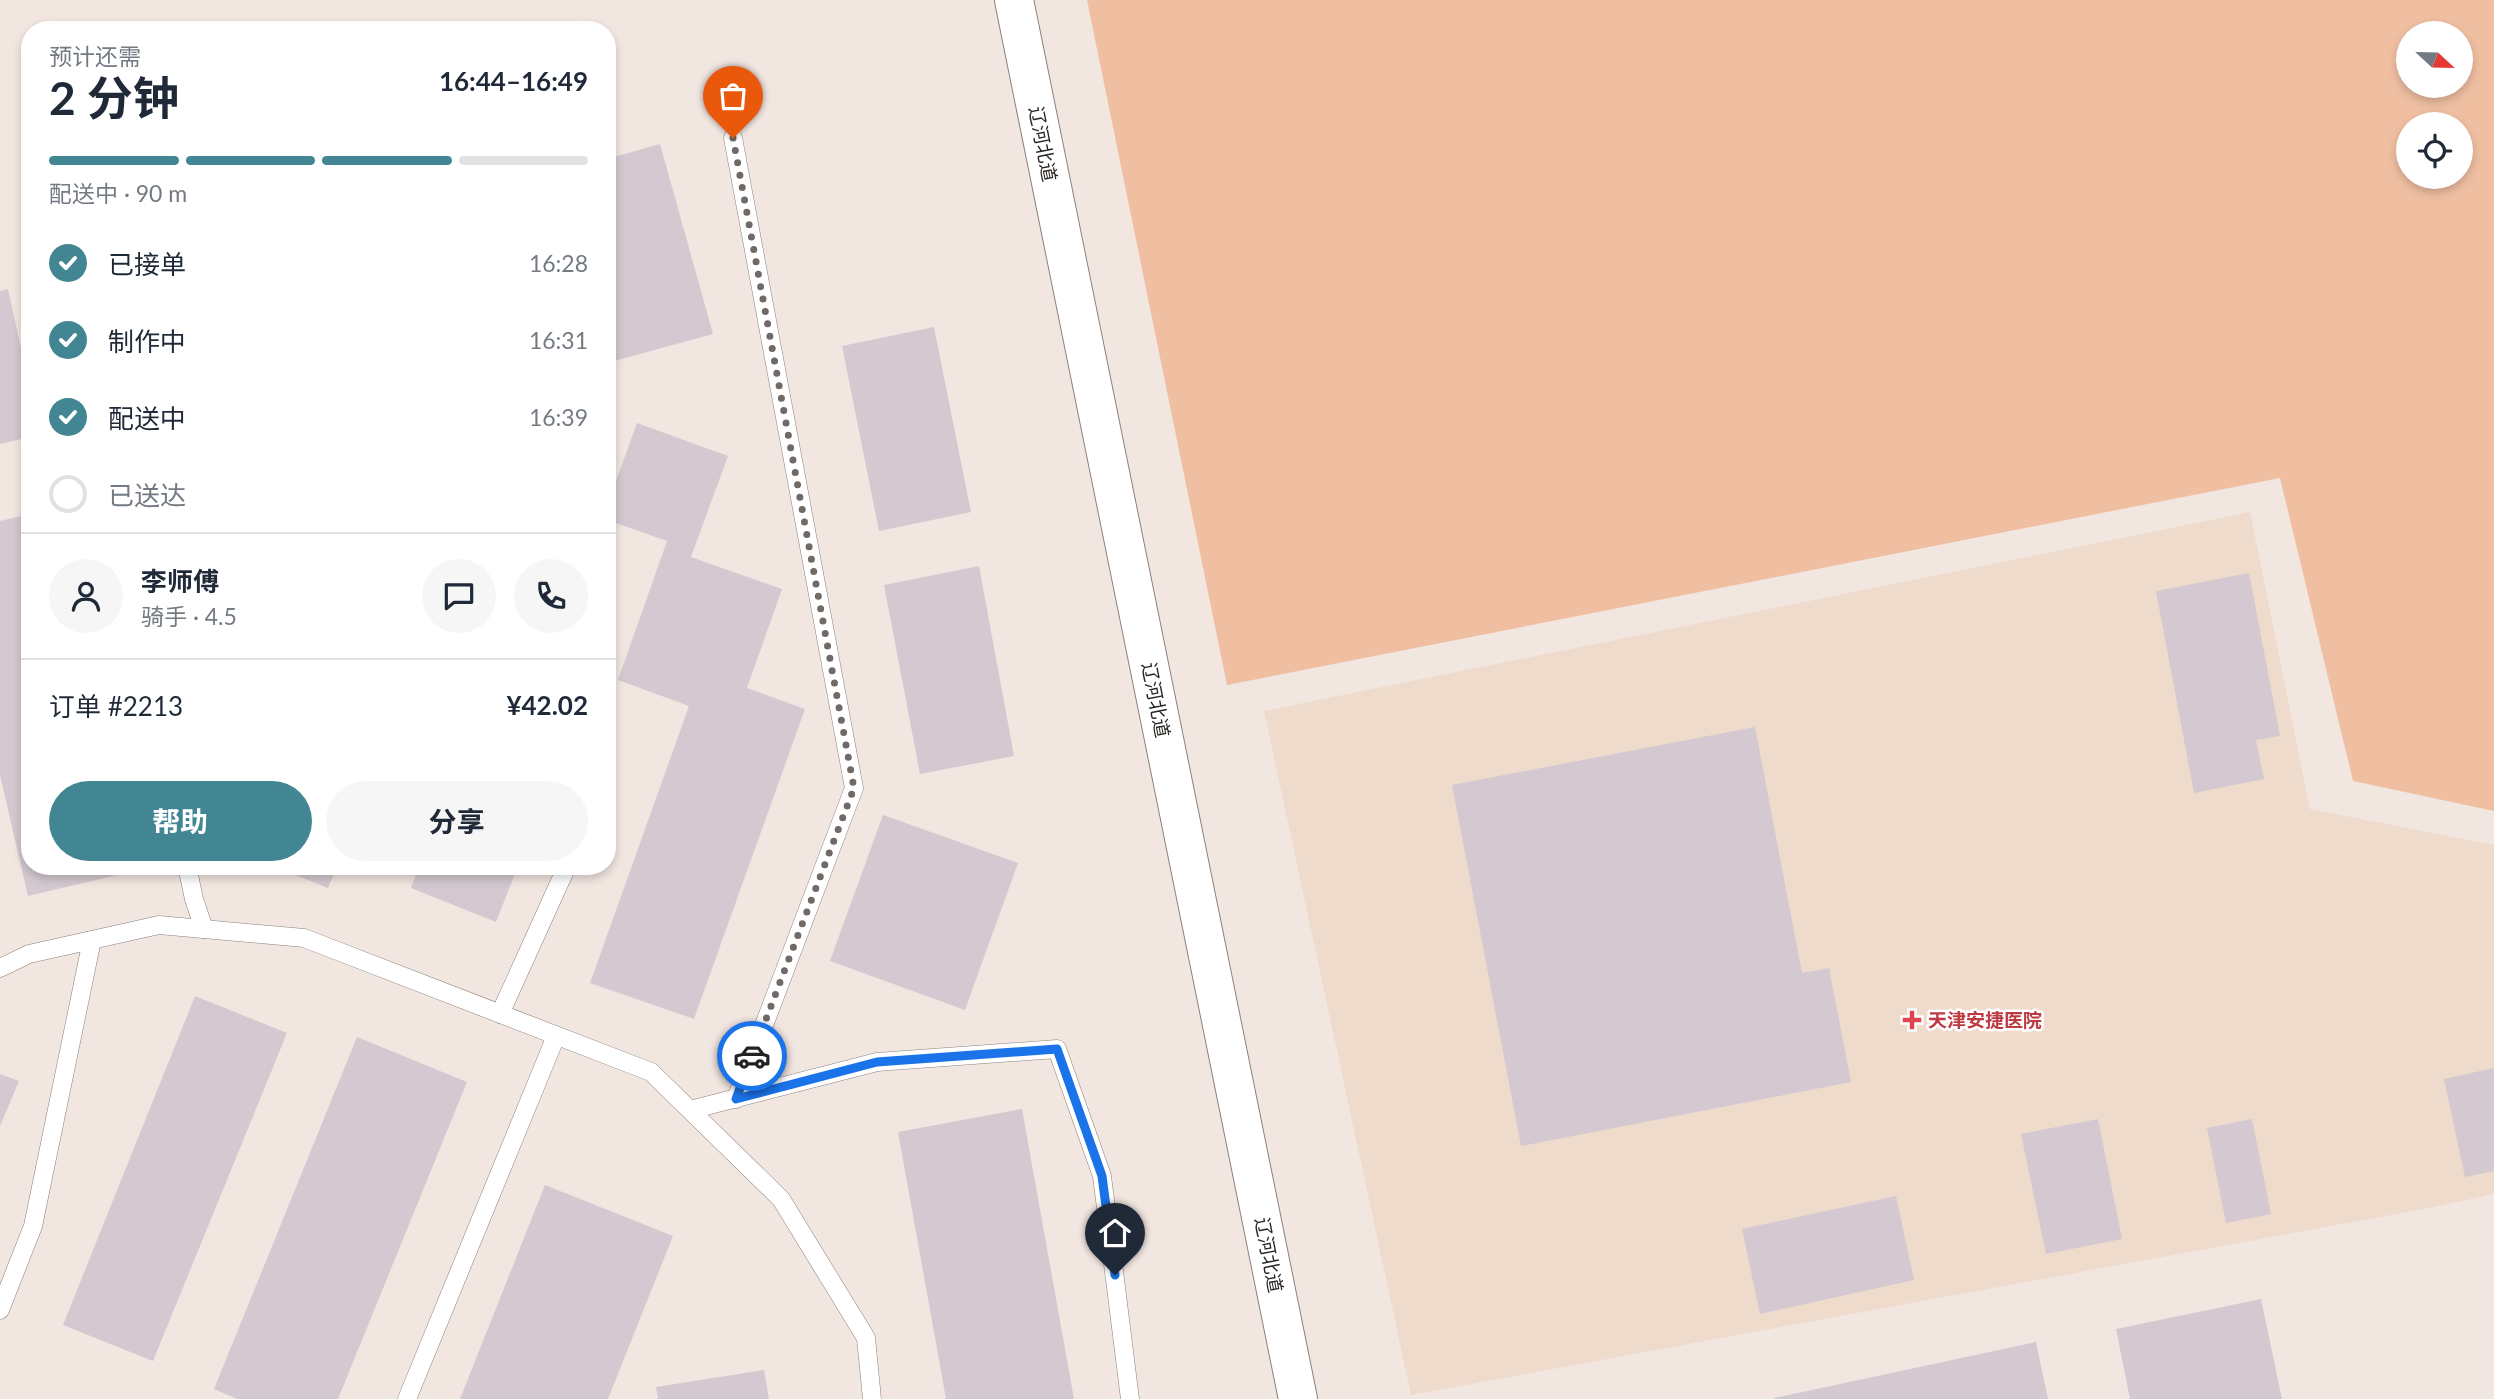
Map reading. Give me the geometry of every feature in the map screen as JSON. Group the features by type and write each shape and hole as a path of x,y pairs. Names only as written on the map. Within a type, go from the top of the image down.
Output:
{"street":[{"name":"辽河北道","path":"1014,0 1298,1399"}],"lane":[{"path":"733,138 854,788 736,1099"},
{"path":"189,875 204,929"},
{"path":"500,1014 563,875"},
{"path":"0,968 29,954 159,925 304,938 651,1072 781,1199 866,1338 872,1399"},
{"path":"0,1310 33,1226 92,940"},
{"path":"407,1399 556,1036"},
{"path":"690,1111 877,1062 1057,1049 1102,1176 1130,1399"}],"shaded area":[{"path":"1087,0 2494,0 2494,811 2353,781 2280,478 1227,685"},
{"name":"天津安捷医院","path":"2250,512 2310,809 2494,845 2494,1194 1411,1395 1264,711"}],"building":[{"path":"660,144 713,334 616,361 616,156"},
{"path":"8,289 21,348 21,439 0,444 0,291"},
{"path":"934,327 971,512 879,531 842,346"},
{"path":"637,423 728,456 691,557 782,589 747,688 805,709 694,1019 590,983 689,706 618,680 667,541 616,523 616,481"},
{"path":"21,516 21,866 0,775 0,521"},
{"path":"979,566 1014,756 920,774 884,585"},
{"path":"2249,573 2280,736 2256,740 2264,779 2194,793 2156,591"},
{"path":"1755,727 1802,973 1829,968 1851,1082 1521,1146 1452,785"},
{"path":"883,815 1018,863 965,1010 830,961"},
{"path":"23,875 117,875 28,896"},
{"path":"296,875 333,875 328,888"},
{"path":"416,875 514,875 496,922 411,888"},
{"path":"195,996 287,1033 153,1361 63,1325"},
{"path":"357,1037 467,1082 338,1399 237,1399 214,1389"},
{"path":"2494,1068 2494,1171 2465,1177 2444,1079"},
{"path":"0,1074 19,1081 0,1126"},
{"path":"1022,1109 1074,1399 946,1399 898,1132"},
{"path":"2098,1119 2122,1239 2046,1254 2021,1134"},
{"path":"2252,1119 2271,1214 2226,1223 2207,1128"},
{"path":"545,1185 673,1236 608,1399 460,1399"},
{"path":"1896,1196 1914,1280 1760,1314 1742,1229"},
{"path":"2261,1299 2282,1399 2130,1399 2116,1329"},
{"path":"2036,1342 2048,1399 1774,1399 1774,1398"},
{"path":"764,1370 769,1399 658,1399 656,1387"}],"way so far":[{"path":"733,138 854,788 752,1056"}],"place":[{"name":"天津安捷医院","path":"1912,1020"}],"route":[{"path":"752,1056 736,1099 877,1062 1057,1049 1102,1176 1115,1275"}]}
